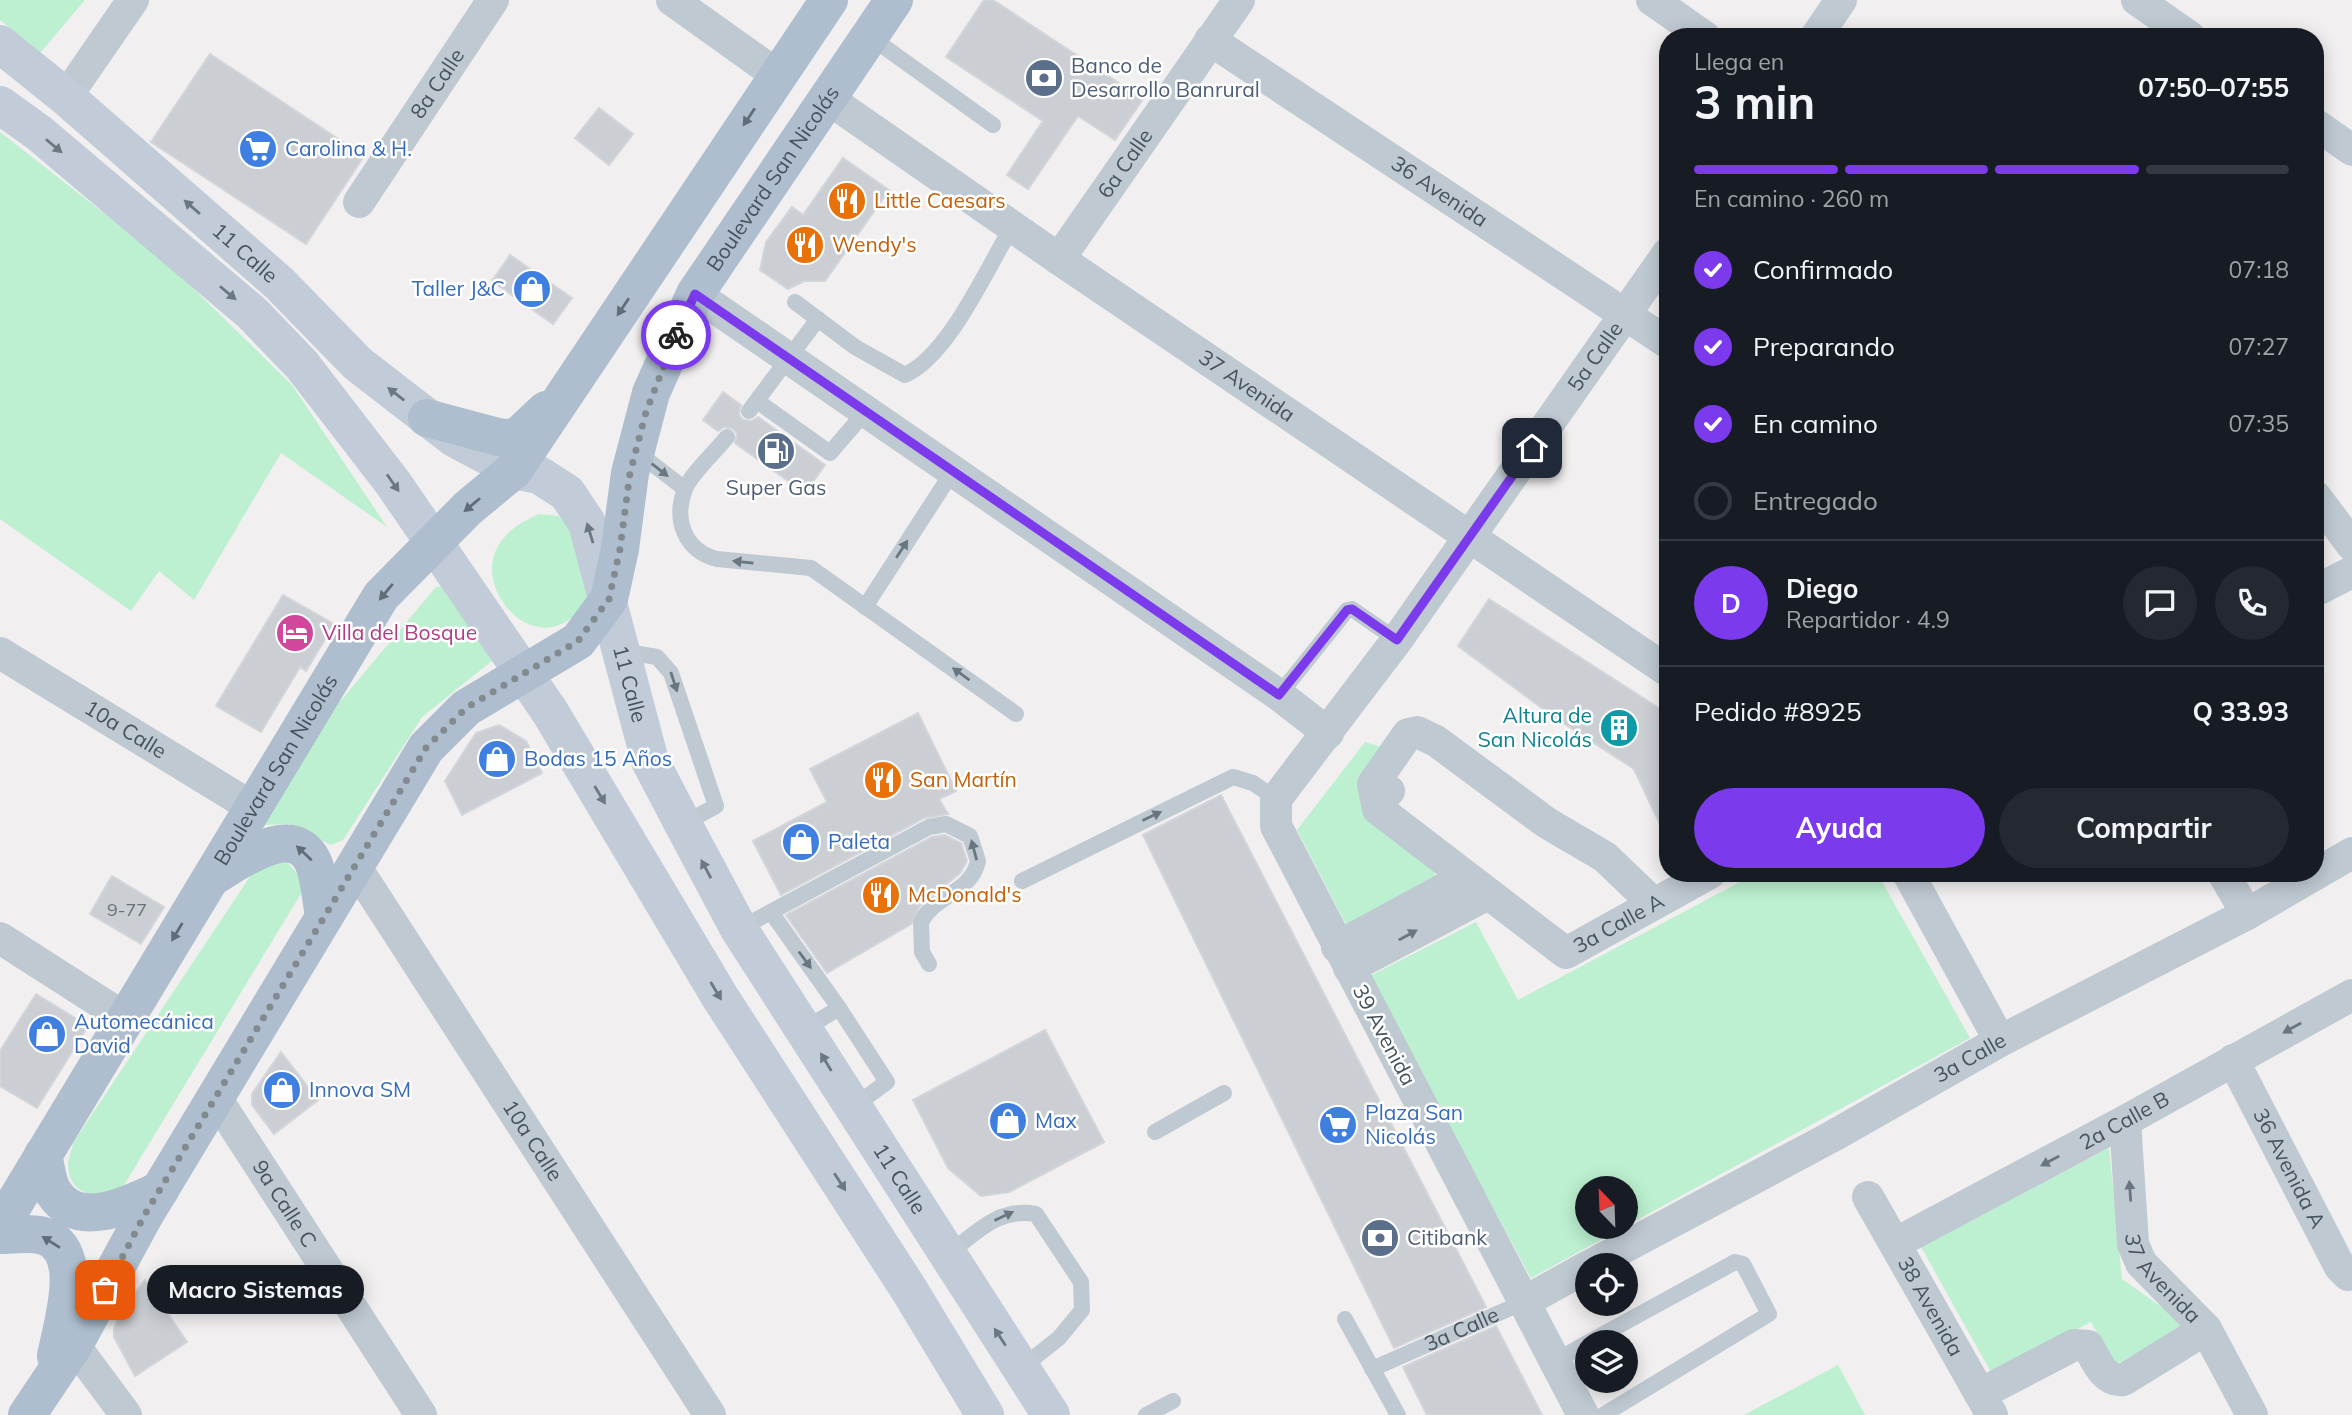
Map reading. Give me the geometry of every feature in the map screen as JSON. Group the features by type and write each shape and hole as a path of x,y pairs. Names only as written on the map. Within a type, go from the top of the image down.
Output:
{"main road":[{"name":"Boulevard San Nicolás","path":"0,1227 381,596 432,542 514,470 828,0"},
{"name":"Boulevard San Nicolás","path":"27,1415 64,1360 160,1190 426,748 466,708 578,641 609,599 636,451 651,393 695,294 894,0"},
{"name":"11 Calle","path":"0,44 66,97 279,283 358,365 454,438 514,470 540,475 567,493 587,523 650,761 682,824 755,921 805,1029 1051,1415"},
{"name":"11 Calle","path":"0,105 39,133 252,313 302,365 344,418 525,675 639,858 720,997 908,1288 985,1415"},
{"path":"427,418 502,438 517,437 572,384"},
{"path":"208,880 268,845 293,845 306,852 315,867 324,916"},
{"path":"43,1155 52,1191 63,1202 77,1209 100,1213 121,1208 160,1190"},
{"path":"0,1235 46,1237 60,1246 69,1265 64,1360"}],"street":[{"path":"66,97 134,0"},
{"name":"8a Calle","path":"359,201 494,0"},
{"path":"672,0 777,75"},
{"name":"6a Calle","path":"1059,260 1239,0"},
{"path":"1652,0 1693,28"},
{"path":"1822,28 1841,0"},
{"path":"2137,0 2177,28"},
{"name":"36 Avenida","path":"1210,40 1659,337"},
{"name":"37 Avenida","path":"827,98 1059,260 1659,665"},
{"path":"2324,130 2352,150"},
{"name":"5a Calle","path":"1276,799 1293,773 1328,733 1397,640 1659,266"},
{"path":"695,294 1279,695 1328,733"},
{"path":"2324,508 2352,545"},
{"path":"2324,586 2352,572"},
{"name":"10a Calle","path":"0,653 252,807"},
{"path":"1343,957 1477,885 1378,809 1383,798 1373,784 1408,734 1417,732 1436,741 1547,823 1605,857 1654,904"},
{"name":"39 Avenida","path":"1276,799 1276,827 1583,1415"},
{"name":"3a Calle","path":"2324,869 2352,853"},
{"name":"10a Calle","path":"355,866 710,1415"},
{"name":"3a Calle A","path":"1477,885 1566,953 1694,882"},
{"path":"1913,882 2000,1041"},
{"path":"2228,882 2247,914"},
{"name":"3a Calle","path":"1613,1253 1833,1136 2000,1041 2247,914 2302,882"},
{"path":"0,939 125,1018"},
{"name":"2a Calle B","path":"1896,1243 2125,1121 2352,995"},
{"name":"36 Avenida A","path":"2234,1060 2340,1267 2350,1274"},
{"name":"9a Calle C","path":"216,1098 421,1415"},
{"name":"37 Avenida","path":"2125,1121 2133,1244 2141,1263 2206,1329 2252,1415"},
{"name":"38 Avenida","path":"1868,1197 1986,1404"},
{"name":"3a Calle","path":"1524,1302 1575,1274"},
{"path":"1986,1404 2074,1345 2088,1346 2105,1374 2115,1381 2123,1380 2206,1329"},
{"path":"64,1360 126,1415"}],"lane":[{"path":"869,36 993,125"},
{"path":"795,302 855,346 905,375 921,368 946,341 1012,227"},
{"path":"818,319 753,406 830,453 866,411"},
{"path":"727,437 685,489 680,526 687,541 704,556 811,568 1016,714"},
{"path":"636,451 685,489"},
{"path":"865,607 953,471"},
{"path":"1279,695 1347,610 1352,609 1397,640"},
{"path":"621,651 657,657 668,667 716,806 682,824"},
{"path":"1022,881 1090,845 1233,778 1253,783 1276,799"},
{"path":"853,1107 887,1082 839,1007 755,921 929,827 937,824 955,826 970,836 978,861 966,885 936,905 921,922 922,953 929,964"},
{"path":"805,1029 839,1007"},
{"path":"1155,1132 1224,1093"},
{"path":"947,1255 996,1219 1016,1211 1036,1214 1058,1244 1081,1282 1082,1310 1059,1338 1021,1368"},
{"path":"1603,1415 1769,1314 1742,1264 1735,1262 1612,1330"},
{"name":"3a Calle","path":"1373,1369 1524,1302"},
{"path":"1345,1319 1398,1415"},
{"path":"1556,1361 1575,1350"},
{"path":"1146,1415 1173,1401"}],"green space":[{"path":"0,0 85,0 40,53 0,20"},
{"path":"0,132 165,261 292,385 387,527 281,453 194,600 159,571 131,611 0,519"},
{"path":"539,514 559,516 576,535 588,597 571,618 551,627 533,626 516,616 502,601 494,582 493,562 500,543 513,529"},
{"path":"447,586 493,660 422,717 343,840 331,845 289,824 263,825 338,704 436,587"},
{"path":"1365,742 1385,748 1368,775 1434,868 1436,885 1349,930 1297,830"},
{"path":"272,861 288,863 301,878 302,892 118,1195 93,1195 78,1188 69,1175 68,1162 73,1143 254,870"},
{"path":"1740,882 1882,882 1970,1038 1638,1219 1638,1176 1575,1176 1575,1239 1602,1239 1531,1278 1368,977 1476,922 1518,1000"},
{"path":"2109,1148 2122,1279 2187,1325 2115,1365 2091,1322 1992,1374 1921,1247"},
{"path":"1838,1365 1865,1415 1744,1415"}],"building":[{"name":"Banco de Desarrollo Banrural","path":"984,0 993,0 1143,99 1115,140 1078,116 1028,189 1007,175 1043,121 946,57"},
{"name":"Carolina & H.","path":"210,54 364,156 306,244 151,142"},
{"path":"599,108 633,134 609,165 575,138"},
{"path":"843,158 889,190 825,281 804,281 788,289 760,270 766,242 792,207 803,215"},
{"name":"Taller J&C","path":"510,255 572,298 553,324 492,281"},
{"name":"Super Gas","path":"723,392 741,405 739,414 743,420 752,421 758,417 825,465 805,493 735,443 737,434 733,429 724,427 718,431 703,420"},
{"path":"283,595 334,624 306,671 300,667 261,732 216,706"},
{"path":"1489,599 1659,708 1659,822 1634,769 1554,717 1458,646"},
{"name":"San Martín","path":"918,713 956,791 939,799 948,814 924,818 781,895 753,841 827,802 810,769"},
{"name":"Bodas 15 Años","path":"499,725 526,741 542,773 462,815 445,781 476,733"},
{"name":"Plaza San Nicolás","path":"1221,795 1486,1307 1394,1348 1143,835"},
{"name":"McDonald's","path":"944,835 961,843 967,861 960,873 920,906 911,924 827,973 786,915 932,837"},
{"path":"112,876 164,907 141,944 90,914"},
{"name":"Automecánica David","path":"36,994 88,1026 37,1108 0,1086 0,1051"},
{"name":"Max","path":"1045,1030 1104,1142 1009,1192 981,1196 948,1168 913,1100"},
{"name":"Innova SM","path":"281,1052 318,1100 274,1134 252,1105 252,1094"},
{"path":"145,1280 187,1342 135,1376 114,1337 114,1329 121,1312"},
{"path":"1496,1326 1542,1415 1427,1415 1403,1367"}],"way so far":[{"path":"105,1290 144,1216 426,748 452,719 466,708 578,641 609,599 620,549 630,473 651,393 676,335"}],"place":[{"name":"Banco de Desarrollo Banrural","path":"1044,78"},
{"name":"Carolina & H.","path":"258,149"},
{"name":"Little Caesars","path":"847,201"},
{"name":"Wendy's","path":"805,245"},
{"name":"Taller J&C","path":"532,289"},
{"name":"Super Gas","path":"776,451"},
{"name":"Villa del Bosque","path":"295,633"},
{"name":"Altura de San Nicolás","path":"1619,728"},
{"name":"Bodas 15 Años","path":"497,759"},
{"name":"San Martín","path":"883,780"},
{"name":"Paleta","path":"801,842"},
{"name":"McDonald's","path":"881,895"},
{"name":"Automecánica David","path":"47,1034"},
{"name":"Innova SM","path":"282,1090"},
{"name":"Max","path":"1008,1121"},
{"name":"Plaza San Nicolás","path":"1338,1125"},
{"name":"Citibank","path":"1380,1238"},
{"name":"Macro Sistemas","path":"105,1290"}],"route":[{"path":"676,335 695,294 1279,695 1347,610 1352,609 1397,640 1532,448"}]}
